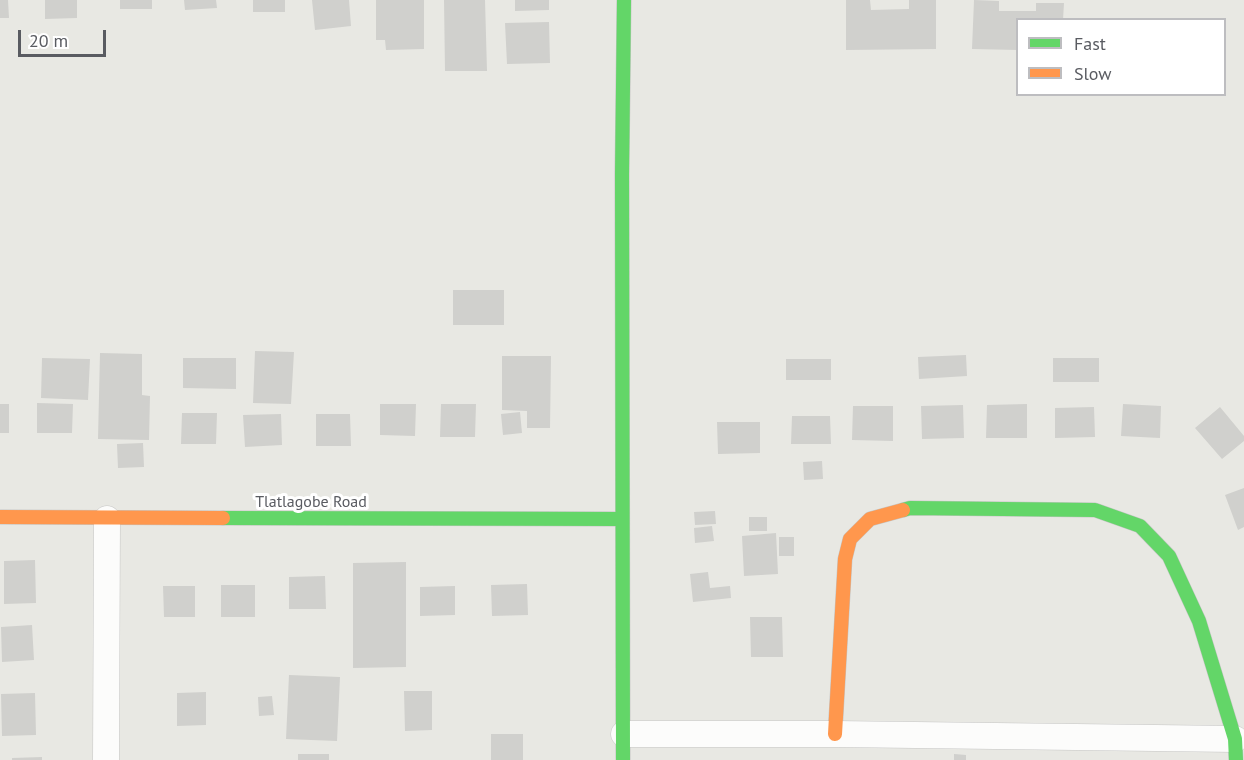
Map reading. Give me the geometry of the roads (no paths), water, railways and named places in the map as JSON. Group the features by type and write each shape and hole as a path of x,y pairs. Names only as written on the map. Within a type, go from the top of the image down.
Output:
{"street":[{"path":"623,760 624,0"},
{"path":"624,734 835,734 1236,750 1199,621 1169,556 1140,526 1095,510 910,508 870,519 850,539 845,559 835,734"},
{"name":"Tlatlagobe Road","path":"0,517 622,519"},
{"path":"106,760 107,519"}]}
